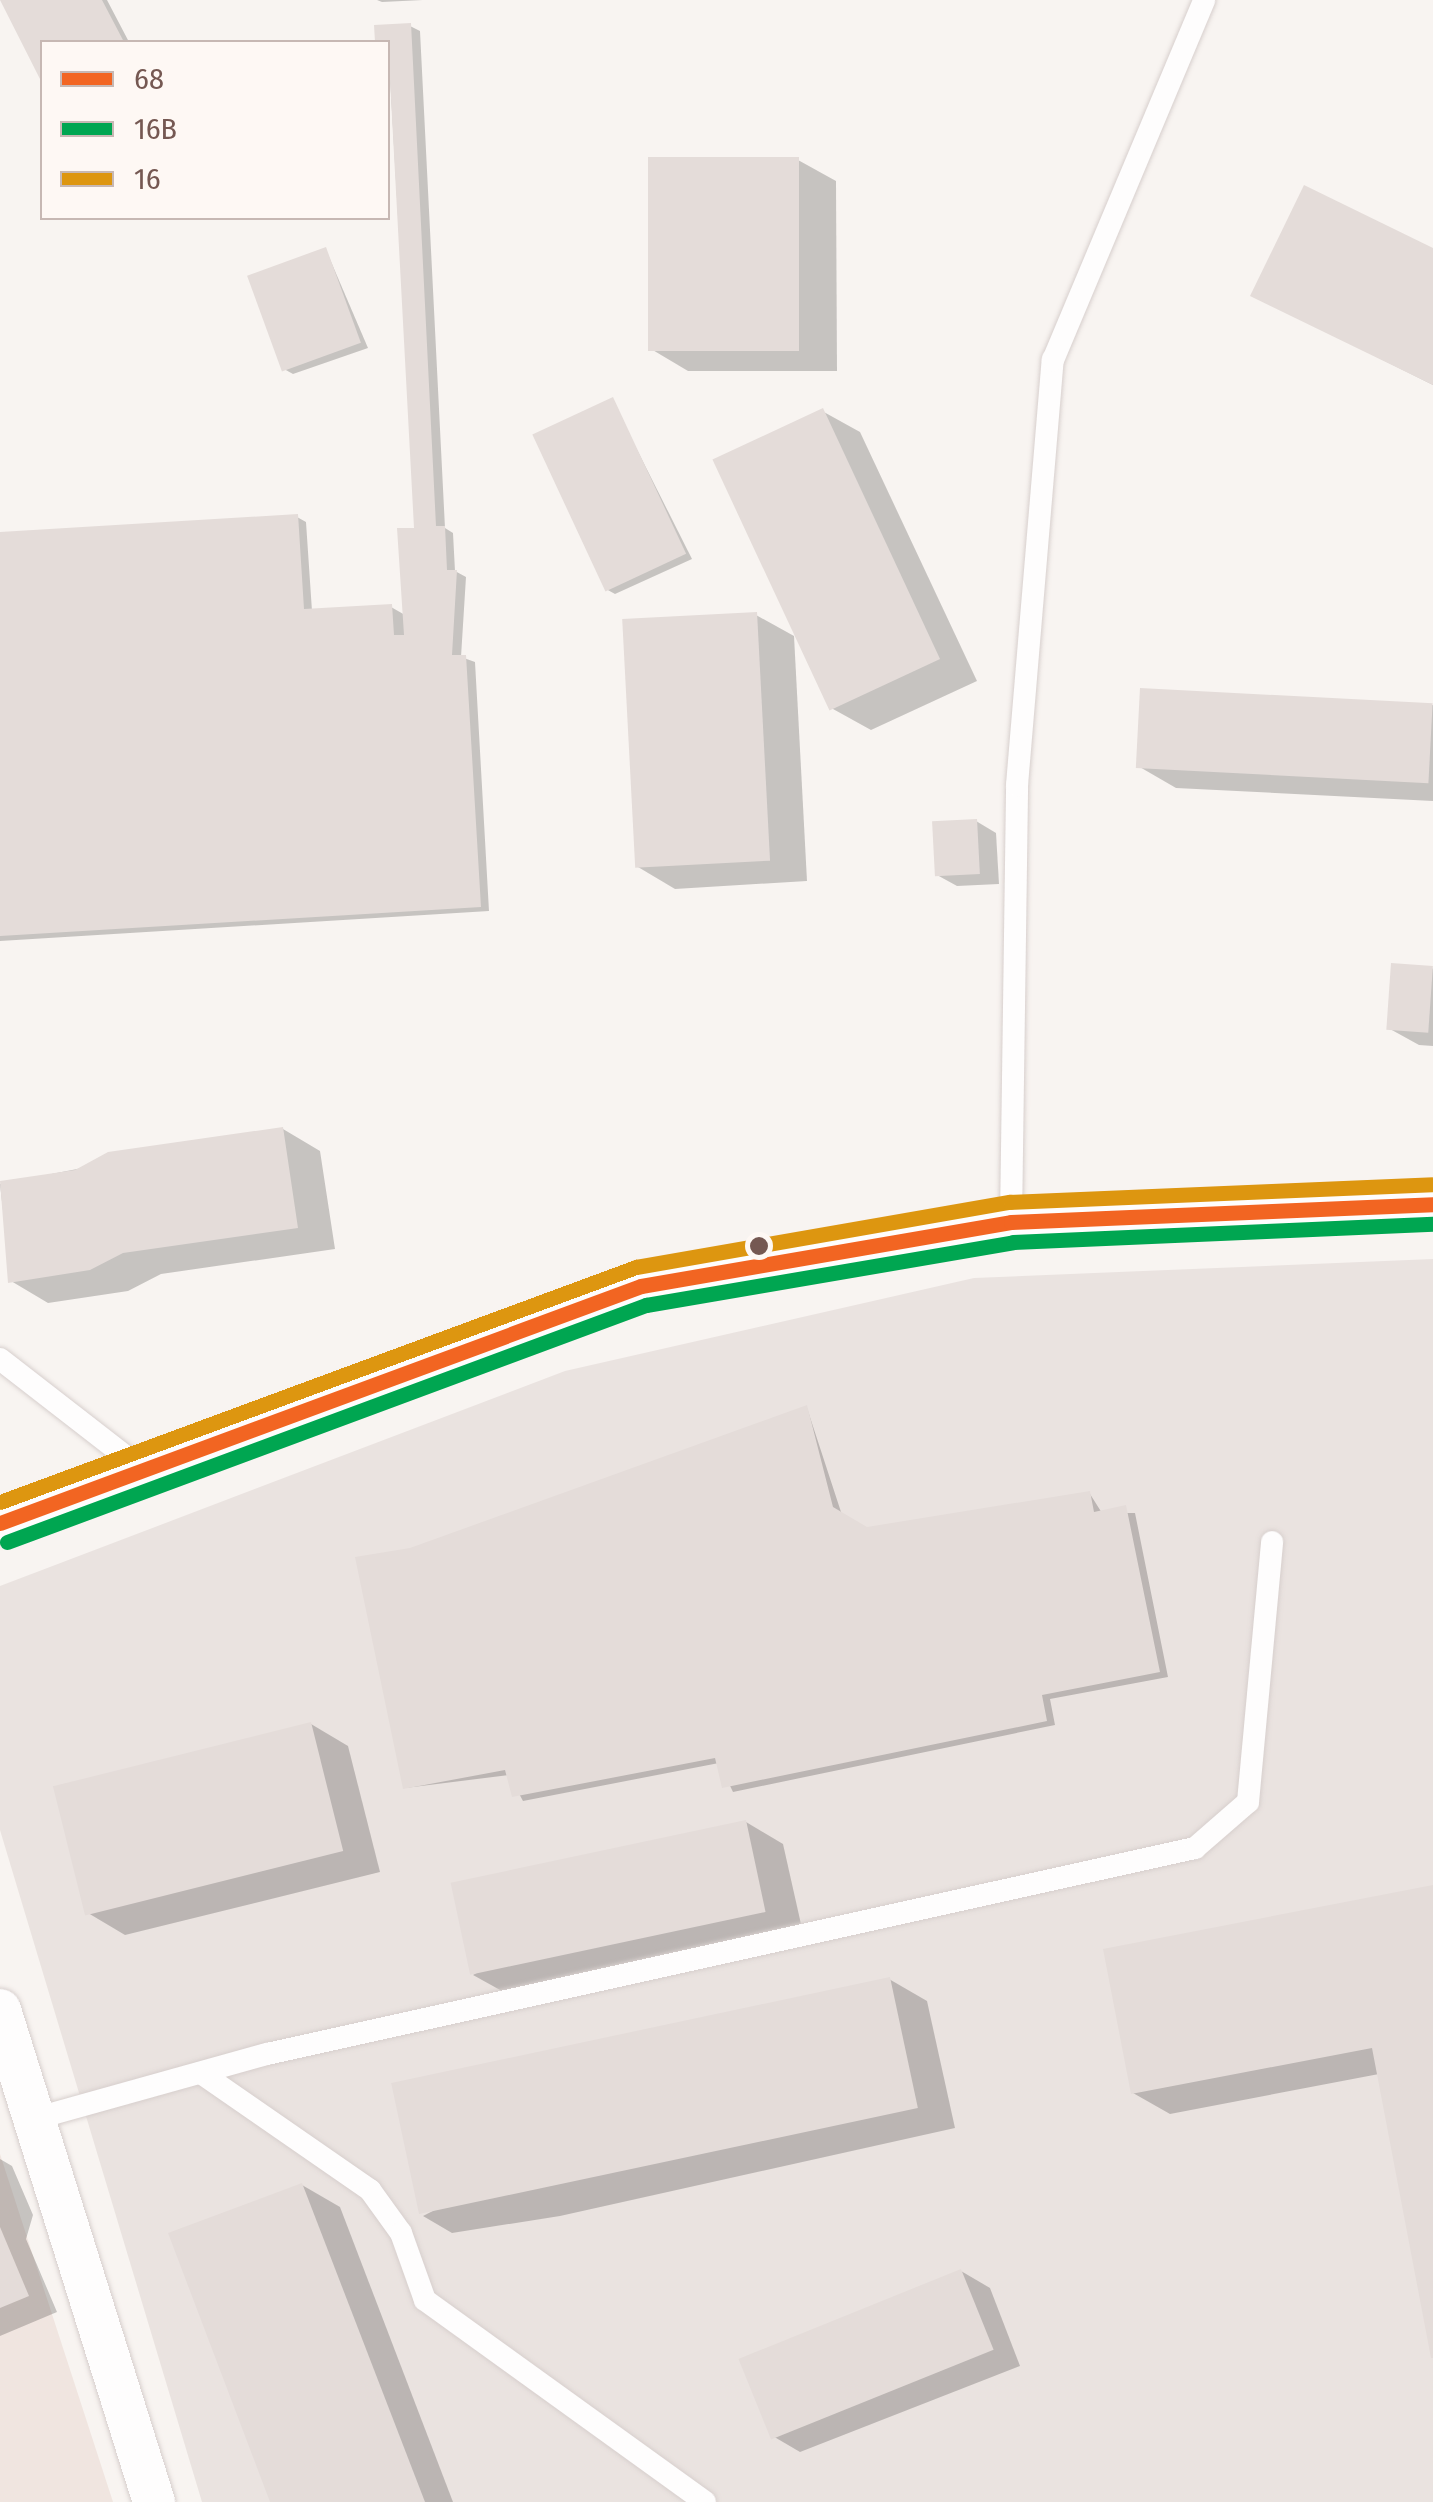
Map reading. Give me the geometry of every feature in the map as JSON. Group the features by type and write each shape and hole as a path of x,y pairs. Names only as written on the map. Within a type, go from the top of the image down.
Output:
{"street":[{"path":"0,1523 641,1286 1011,1222 1433,1204"},
{"path":"0,2010 154,2502"}],"lane":[{"path":"1011,1222 1017,785 1053,360 1204,0"},
{"path":"0,1359 142,1470"},
{"path":"34,2119 201,2072 1195,1848 1248,1802 1272,1542"},
{"path":"201,2072 370,2190 401,2233 425,2300 704,2502"}],"shaded area":[{"path":"1433,1259 1433,2502 202,2502 0,1830 0,1586 565,1371 974,1278"},
{"path":"0,2154 113,2502 0,2502"}],"building":[{"path":"0,0 102,0 123,40 40,40 40,79"},
{"path":"411,23 436,526 445,526 447,570 457,570 452,655 466,655 481,907 0,936 0,532 298,514 304,609 392,604 394,635 404,635 397,528 414,528 390,40 375,40 374,25"},
{"path":"648,157 799,157 799,351 648,351"},
{"path":"1304,185 1433,248 1433,385 1250,296"},
{"path":"326,247 361,343 282,372 247,276"},
{"path":"613,397 686,554 605,591 532,435"},
{"path":"823,408 940,659 829,711 712,460"},
{"path":"757,612 770,861 635,868 622,619"},
{"path":"1140,688 1433,703 1428,783 1136,768"},
{"path":"977,819 980,874 935,876 932,821"},
{"path":"1391,963 1433,966 1428,1033 1386,1030"},
{"path":"283,1127 298,1228 123,1253 90,1270 8,1283 0,1181 75,1170 108,1152"},
{"path":"807,1405 833,1507 867,1527 1090,1491 1094,1512 1126,1505 1160,1672 1042,1695 1047,1721 722,1788 715,1758 512,1797 505,1770 403,1789 355,1557 410,1548"},
{"path":"311,1722 343,1851 85,1915 53,1786"},
{"path":"746,1820 766,1912 470,1975 451,1883"},
{"path":"1433,1885 1431,2358 1372,2048 1131,2094 1103,1949"},
{"path":"890,1977 918,2108 419,2214 391,2083"},
{"path":"302,2183 425,2502 270,2502 168,2233"},
{"path":"0,2227 29,2296 0,2308"},
{"path":"961,2269 994,2350 771,2440 738,2359"}],"transit line":[{"name":"16","path":"0,1502 636,1267 1010,1202 1432,1184"},
{"name":"68","path":"0,1523 641,1286 1011,1222 1433,1204"},
{"name":"16В","path":"7,1542 646,1305 1013,1242 1433,1224"}]}
